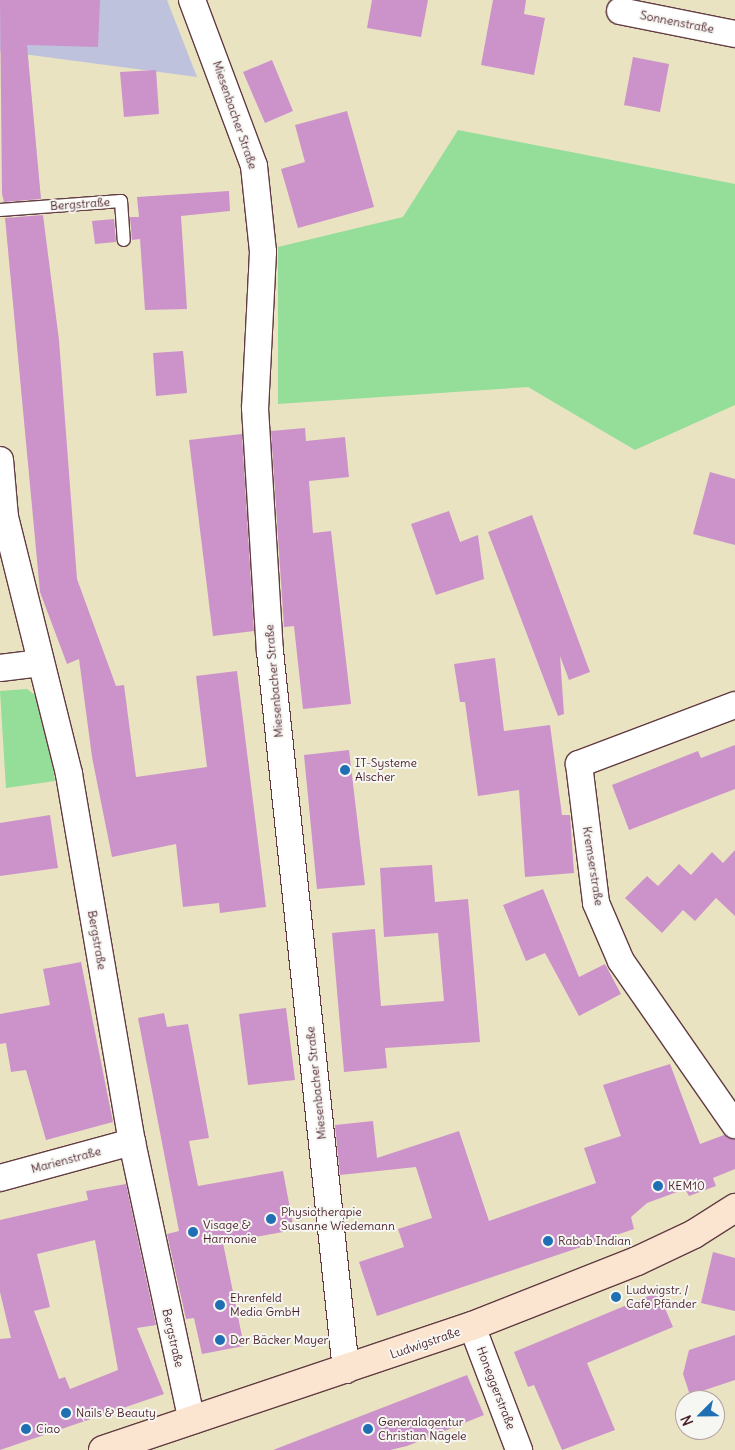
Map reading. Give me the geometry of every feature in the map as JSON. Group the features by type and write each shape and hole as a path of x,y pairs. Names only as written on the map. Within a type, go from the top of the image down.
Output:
{"street":[{"name":"Miesenbacher Straße","path":"192,0 254,166 263,252 255,408 270,651 346,1370"},
{"name":"Sonnenstraße","path":"620,11 735,34"},
{"name":"Bergstraße","path":"0,460 5,517 69,774 132,1142 192,1421"},
{"path":"0,668 41,663"},
{"name":"Kremserstraße","path":"735,705 579,764 596,903 622,961 735,1125"},
{"name":"Marienstraße","path":"0,1178 132,1142"},
{"name":"Ludwigstraße","path":"103,1450 346,1370 472,1326 637,1262 729,1217"},
{"name":"Honeggerstraße","path":"472,1326 519,1450"}],"lane":[{"name":"Bergstraße","path":"0,210 121,201 124,240"}],"shaded area":[{"path":"0,0 167,0 197,77 0,51"}],"green space":[{"path":"458,130 735,184 735,405 635,450 528,387 278,404 278,247 403,217"},
{"path":"27,689 43,701 55,781 6,788 0,691"}],"building":[{"path":"0,0 100,0 98,47 27,45 41,199 4,202 2,194"},
{"path":"372,0 428,0 421,37 367,28"},
{"path":"493,0 526,0 524,14 545,18 534,75 481,65"},
{"path":"633,57 669,64 660,112 624,105"},
{"path":"272,60 293,111 265,123 243,72"},
{"path":"156,70 159,114 124,117 120,72"},
{"path":"347,111 374,207 298,228 281,169 305,162 295,125"},
{"path":"229,191 230,211 181,216 187,309 145,310 140,239 132,240 130,217 139,217 137,197"},
{"path":"43,215 59,340 77,579 116,686 124,685 136,777 207,767 196,676 237,671 266,907 220,913 219,903 183,907 176,844 112,857 92,757 79,659 67,664 40,592 5,218"},
{"path":"114,219 116,242 95,244 92,221"},
{"path":"183,351 187,393 156,396 153,353"},
{"path":"305,428 306,441 345,437 349,477 309,481 313,533 331,531 351,704 303,709 294,626 284,627 271,431"},
{"path":"242,434 254,631 213,636 189,440"},
{"path":"710,472 735,479 735,545 693,534"},
{"path":"449,511 460,542 478,535 484,579 436,595 411,524"},
{"path":"532,515 590,672 569,680 560,656 564,714 558,716 488,532"},
{"path":"495,658 504,731 550,725 562,815 570,815 574,873 525,877 519,790 478,796 465,702 460,702 454,664"},
{"path":"735,745 735,789 629,830 612,785 698,751 701,758"},
{"path":"349,750 365,885 317,889 304,755"},
{"path":"50,815 58,868 0,876 0,823"},
{"path":"735,850 735,916 716,898 695,921 683,910 662,933 625,898 647,876 658,886 679,864 691,875 712,852 723,863"},
{"path":"432,865 435,902 468,899 480,1042 385,1048 387,1068 344,1072 332,933 375,929 381,1006 444,1001 438,933 384,937 380,868"},
{"path":"543,889 579,977 605,964 621,994 579,1016 545,953 526,961 503,905"},
{"path":"81,962 113,1122 46,1140 26,1070 11,1072 6,1043 0,1044 0,1014 50,1005 43,969"},
{"path":"286,1008 295,1080 248,1085 239,1014"},
{"path":"164,1013 167,1027 188,1024 209,1138 189,1141 198,1186 283,1171 294,1230 223,1243 244,1346 202,1354 194,1318 186,1319 167,1234 179,1231 138,1018"},
{"path":"670,1064 700,1144 724,1135 735,1140 735,1169 713,1178 716,1186 689,1196 685,1189 647,1203 631,1217 634,1229 377,1316 359,1262 404,1247 398,1229 432,1218 416,1167 340,1175 335,1125 373,1121 377,1158 459,1131 489,1221 596,1183 584,1148 621,1136 603,1085"},
{"path":"126,1184 156,1325 137,1328 164,1394 0,1450 0,1339 11,1338 0,1292 0,1220 88,1200 86,1191","holes":["95,1240 118,1370 70,1389 65,1377 59,1379 34,1311 50,1307 37,1254"]},
{"path":"713,1252 735,1258 735,1311 701,1303"},
{"path":"658,1292 673,1327 587,1363 615,1430 562,1450 534,1385 528,1387 514,1352"},
{"path":"735,1335 735,1380 705,1390 688,1390 683,1374 689,1350"},
{"path":"467,1375 484,1415 407,1446 390,1450 273,1450"}],"place":[{"name":"IT-Systeme Alscher","path":"345,770"},
{"name":"KEM10","path":"658,1186"},
{"name":"Physiotherapie Susanne Wiedemann","path":"271,1219"},
{"name":"Visage & Harmonie","path":"193,1232"},
{"name":"Rabab Indian","path":"548,1241"},
{"name":"Ludwigstr. / Cafe Pfänder","path":"616,1297"},
{"name":"Ehrenfeld Media GmbH","path":"220,1305"},
{"name":"Der Bäcker Mayer","path":"220,1340"},
{"name":"Nails & Beauty","path":"66,1413"},
{"name":"Ciao","path":"26,1429"},
{"name":"Generalagentur Christian Nägele","path":"368,1429"}]}
